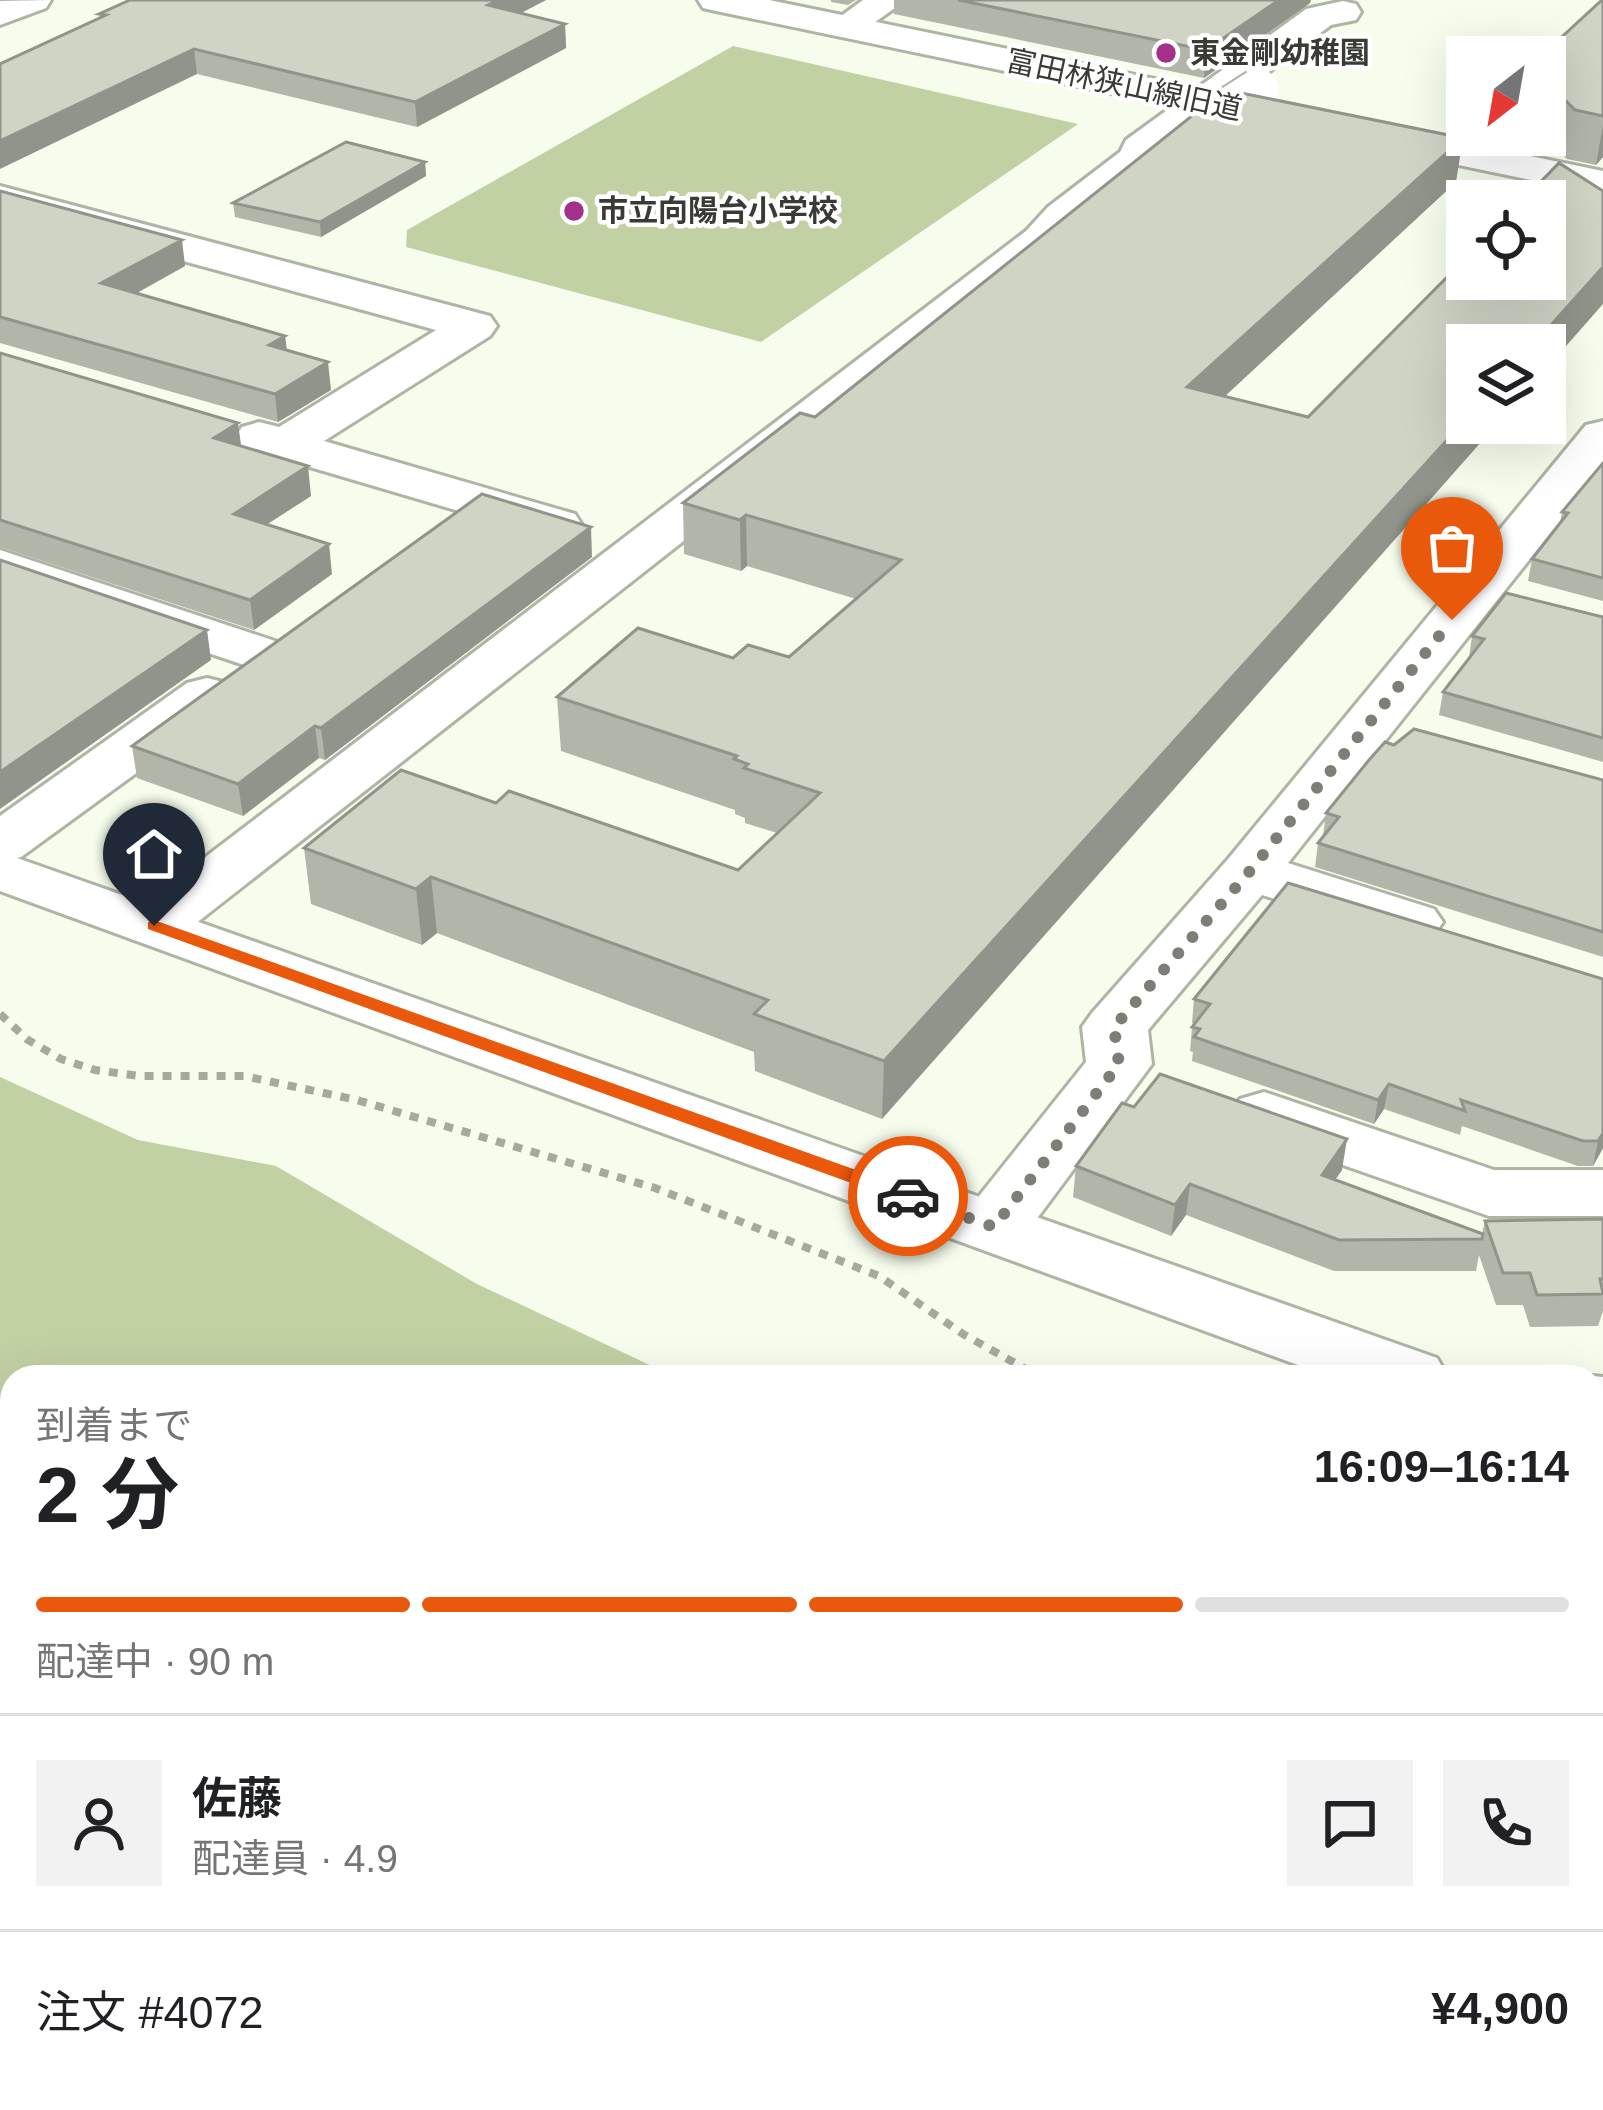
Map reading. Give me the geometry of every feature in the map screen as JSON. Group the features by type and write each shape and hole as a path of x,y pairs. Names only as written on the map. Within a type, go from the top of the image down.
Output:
{"street":[{"path":"0,14 33,0"},
{"name":"富田林狭山線旧道","path":"716,0 844,26 1203,114 1603,184"},
{"path":"844,26 888,0"},
{"path":"1203,114 1258,88 1336,26 1351,6"},
{"path":"154,926 1041,240 1077,222 1319,17 1351,6"},
{"path":"0,197 474,326 284,445"},
{"path":"218,425 640,550"},
{"path":"994,1227 1119,1064 1114,1027 1250,871 1396,725 1479,588 1587,478 1603,435"},
{"path":"417,544 475,502"},
{"path":"0,566 282,641 0,844"},
{"path":"1479,588 1541,604"},
{"path":"0,870 1377,1365"},
{"path":"1250,871 1471,941"},
{"path":"1119,1064 1489,1193 1603,1193"}],"path":[{"path":"0,1014 28,1040 61,1059 95,1070 140,1076 244,1076 358,1100 656,1188 879,1276 963,1334 1019,1365"}],"green space":[{"path":"733,46 1078,124 761,342 406,247 407,230"},
{"path":"0,1077 138,1140 276,1166 477,1284 650,1365 0,1365"}],"building":[{"path":"130,0 498,0 488,5 565,24 415,102 194,49 0,141 0,64"},
{"path":"958,0 1279,0 1206,50"},
{"path":"1603,0 1603,116 1575,110 1566,101 1563,36"},
{"path":"1236,92 1446,135 1446,153 1187,387 1308,417 1446,278 1446,300 1566,300 1566,180 1542,180 1559,163 1603,191 1603,267 1552,324 1446,324 1446,441 884,1061 754,1014 768,1000 431,877 416,889 304,848 401,770 496,803 509,791 738,870 820,793 744,768 748,764 734,759 737,756 557,697 638,628 733,658 748,645 789,657 901,560 746,515 740,520 683,503 800,413 815,417 1203,107"},
{"path":"346,142 425,162 320,222 233,203"},
{"path":"0,191 182,240 101,283 285,336 269,345 328,362 275,394 0,317"},
{"path":"0,353 238,423 214,438 308,466 234,514 329,544 250,600 0,520"},
{"path":"1603,463 1603,578 1532,559 1568,513 1562,512"},
{"path":"482,494 591,527 238,784 132,746"},
{"path":"0,560 207,630 0,772"},
{"path":"1506,593 1603,617 1603,738 1443,692 1484,639 1472,636"},
{"path":"1414,729 1603,780 1603,932 1318,843 1339,817 1326,813 1369,760 1385,742 1394,745"},
{"path":"1288,883 1603,979 1603,1133 1598,1141 1583,1141 1461,1100 1465,1111 1389,1084 1378,1100 1194,1037 1200,1029 1192,1027 1210,1004 1194,999"},
{"path":"1160,1074 1347,1139 1322,1175 1483,1234 1482,1239 1339,1240 1190,1184 1175,1205 1076,1166 1122,1103 1134,1107"},
{"path":"1603,1219 1603,1294 1537,1295 1530,1273 1503,1273 1485,1221"}],"way so far":[{"path":"908,1196 994,1227 1119,1064 1114,1027 1250,871 1452,620"}],"place":[{"name":"東金剛幼稚園","path":"1166,53"},
{"name":"市立向陽台小学校","path":"574,211"}],"route":[{"path":"154,926 908,1196"}]}
